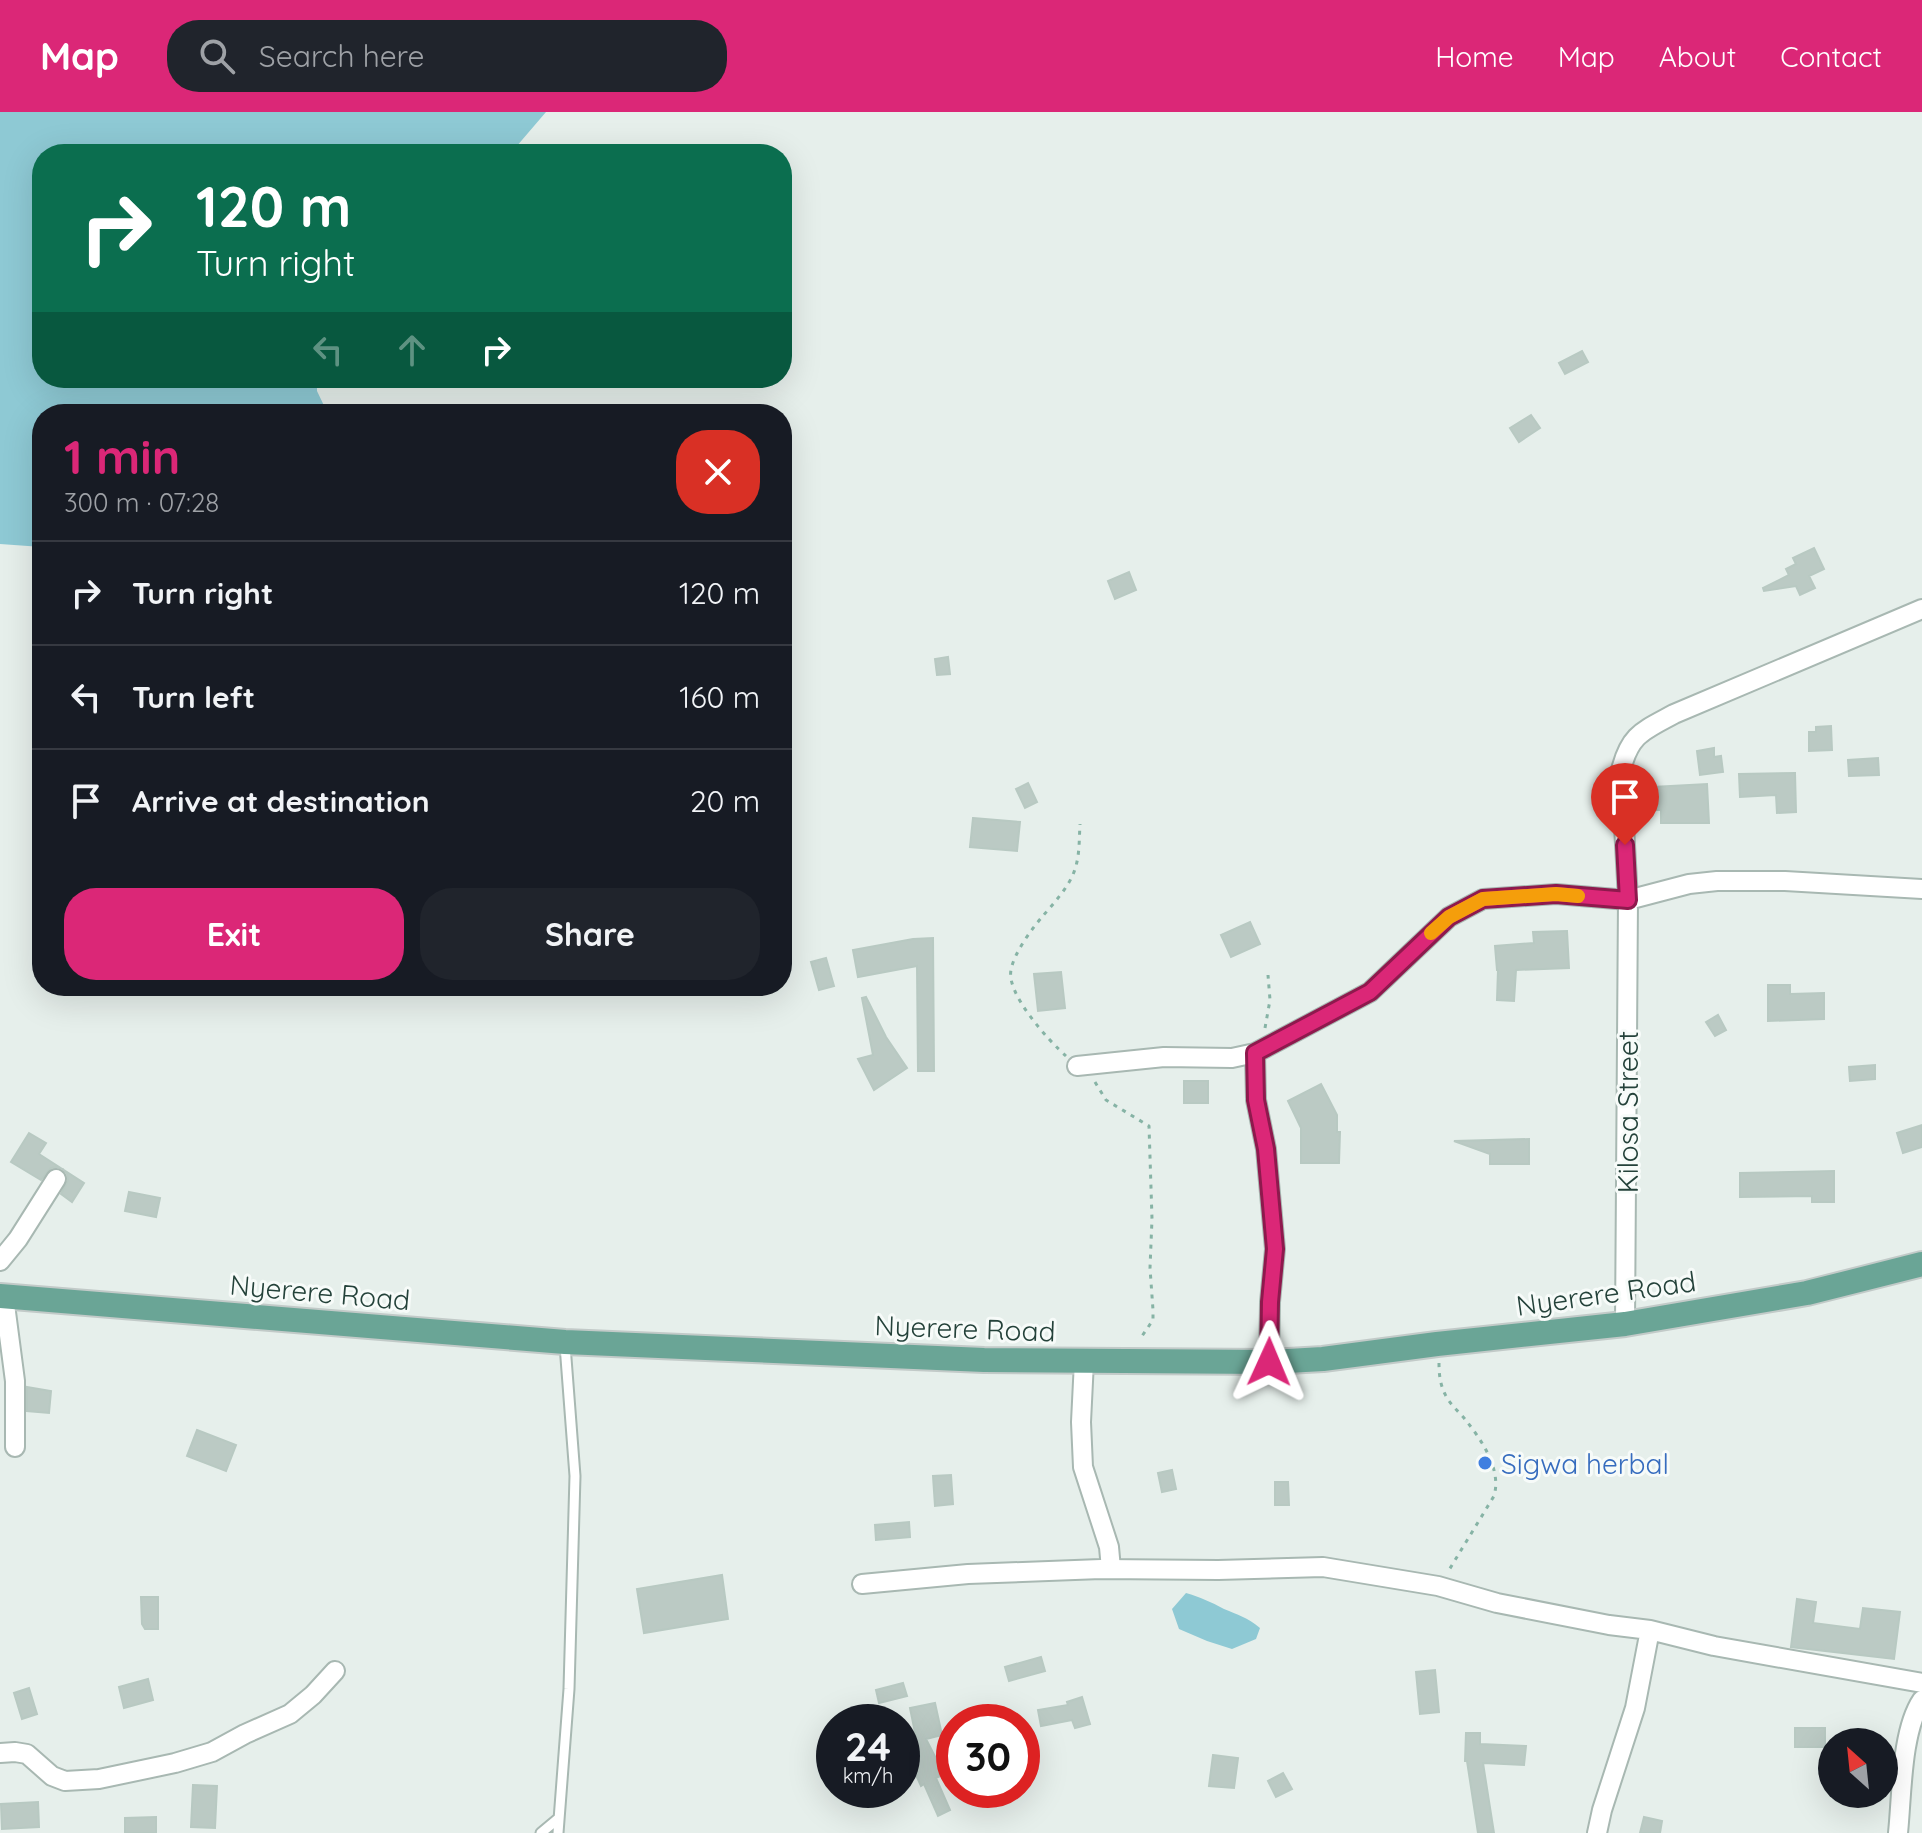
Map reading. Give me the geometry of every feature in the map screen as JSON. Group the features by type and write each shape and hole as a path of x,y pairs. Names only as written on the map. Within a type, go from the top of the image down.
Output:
{"main road":[{"name":"Nyerere Road","path":"2,1297 565,1342 984,1360 1269,1362 1323,1359 1625,1324 1807,1293 1922,1264"}],"street":[{"name":"Kilosa Street","path":"1625,1324 1628,900 1621,770 1626,752 1639,733 1674,714 1922,609"},
{"path":"1077,1066 1164,1057 1232,1058 1255,1053 1370,992 1449,917 1483,899 1556,894 1628,900 1689,884 1717,881 1785,881 1922,889"},
{"path":"1255,1053 1256,1100 1266,1149 1275,1249 1269,1362"},
{"path":"0,1261 18,1239 56,1179"},
{"path":"2,1297 15,1381 15,1447"},
{"path":"1084,1361 1081,1422 1083,1467 1109,1547 1111,1569"},
{"path":"862,1584 968,1574 1323,1567 1438,1586 1497,1603 1650,1630 1714,1646 1922,1683"},
{"path":"1597,1833 1635,1708 1650,1630"},
{"path":"0,1753 27,1754 52,1776 65,1781 99,1779 175,1763 212,1752 290,1714 335,1671"},
{"path":"1898,1833 1907,1744 1911,1723 1922,1700"}],"lane":[{"path":"558,1833 569,1689 575,1476 565,1342"},
{"path":"541,1833 559,1818"}],"path":[{"path":"1080,824 1079,855 1073,876 1027,936 1011,969 1011,985 1048,1040 1093,1080 1106,1100 1149,1126 1153,1320 1123,1361"},
{"path":"1255,1053 1264,1033 1270,1000 1268,975"},
{"path":"1437,1344 1440,1379 1445,1394 1480,1439 1498,1485 1438,1586"}],"water":[{"path":"0,112 546,112 519,144 32,144 32,388 317,388 323,404 32,404 32,546 0,544"},
{"path":"1186,1593 1251,1621 1260,1628 1256,1639 1232,1649 1179,1629 1172,1609"}],"building":[{"path":"1582,351 1588,362 1565,374 1559,363"},
{"path":"1531,415 1540,428 1519,442 1510,428"},
{"path":"1814,548 1824,569 1809,576 1815,588 1800,595 1796,586 1764,591 1763,588 1789,575 1786,569 1796,564 1793,558"},
{"path":"1129,572 1136,590 1115,599 1108,581"},
{"path":"948,657 950,674 937,675 935,659"},
{"path":"1831,726 1832,750 1809,751 1809,732 1816,732 1816,727"},
{"path":"1714,748 1714,757 1721,756 1723,772 1700,775 1697,751"},
{"path":"1878,758 1879,775 1849,776 1848,760"},
{"path":"1795,773 1796,812 1777,813 1776,795 1740,797 1739,774"},
{"path":"1028,783 1037,802 1025,808 1016,789"},
{"path":"1707,784 1709,823 1661,823 1661,810 1655,810 1653,787"},
{"path":"973,818 1020,822 1017,851 970,847"},
{"path":"1250,922 1260,944 1231,957 1221,935"},
{"path":"1567,931 1569,968 1516,970 1514,1001 1497,1000 1495,946 1534,943 1533,932"},
{"path":"933,938 934,1071 918,1071 917,966 858,977 853,950"},
{"path":"826,958 834,986 819,990 811,962"},
{"path":"1061,972 1065,1008 1038,1011 1034,974"},
{"path":"1768,985 1790,985 1790,994 1824,993 1824,1019 1768,1021"},
{"path":"866,997 886,1037 907,1068 874,1090 858,1059 873,1055 862,998"},
{"path":"1718,1015 1726,1030 1715,1036 1706,1022"},
{"path":"1875,1065 1875,1079 1850,1081 1849,1067"},
{"path":"1184,1081 1208,1081 1208,1103 1184,1103"},
{"path":"1321,1084 1337,1115 1339,1163 1301,1163 1301,1128 1288,1101"},
{"path":"1922,1125 1922,1147 1903,1153 1897,1133"},
{"path":"29,1133 46,1143 39,1154 62,1168 51,1168 41,1180 11,1162"},
{"path":"1529,1139 1529,1164 1490,1164 1490,1154 1454,1141"},
{"path":"64,1170 84,1183 72,1202 61,1194 68,1180"},
{"path":"1834,1171 1834,1202 1812,1202 1812,1196 1740,1197 1740,1173"},
{"path":"129,1192 160,1198 156,1217 125,1211"},
{"path":"27,1387 51,1391 49,1413 27,1411"},
{"path":"197,1430 236,1445 226,1471 187,1456"},
{"path":"1172,1470 1176,1489 1162,1492 1158,1473"},
{"path":"951,1475 953,1504 935,1506 933,1476"},
{"path":"1275,1482 1288,1482 1289,1505 1275,1505"},
{"path":"909,1522 910,1537 876,1540 875,1525"},
{"path":"722,1575 728,1619 644,1633 637,1589"},
{"path":"141,1597 158,1597 158,1629 145,1629 142,1624"},
{"path":"1797,1599 1816,1602 1813,1623 1860,1629 1863,1608 1900,1612 1894,1659 1791,1647"},
{"path":"1041,1657 1045,1671 1009,1681 1005,1667"},
{"path":"1435,1670 1439,1712 1420,1714 1416,1672"},
{"path":"148,1679 153,1700 124,1708 119,1687"},
{"path":"903,1683 907,1696 879,1703 876,1690"},
{"path":"29,1688 37,1714 22,1719 14,1693"},
{"path":"1082,1697 1090,1724 1075,1728 1072,1720 1041,1726 1040,1710 1068,1705 1067,1702"},
{"path":"935,1703 936,1708 936,1736 926,1739 936,1758 936,1808 950,1810 938,1816 924,1784 920,1784 920,1706"},
{"path":"1795,1728 1818,1728 1818,1747 1795,1747"},
{"path":"1466,1733 1480,1733 1480,1744 1526,1746 1524,1765 1483,1763 1494,1833 1478,1833 1465,1761"},
{"path":"1213,1755 1238,1758 1234,1788 1209,1786"},
{"path":"1283,1773 1292,1789 1276,1797 1268,1781"},
{"path":"193,1785 217,1786 215,1828 191,1827"},
{"path":"38,1802 39,1827 2,1829 1,1804"},
{"path":"156,1817 156,1833 125,1833 125,1818"},
{"path":"1644,1817 1662,1821 1660,1833 1640,1833"}],"slow traffic":[{"path":"1431,933 1449,917 1483,899 1556,894 1578,896"}],"place":[{"name":"Sigwa herbal","path":"1485,1463"}],"route":[{"path":"1269,1362 1275,1249 1266,1149 1256,1100 1255,1053 1370,992 1449,917 1483,899 1556,894 1628,900 1625,845"}]}
